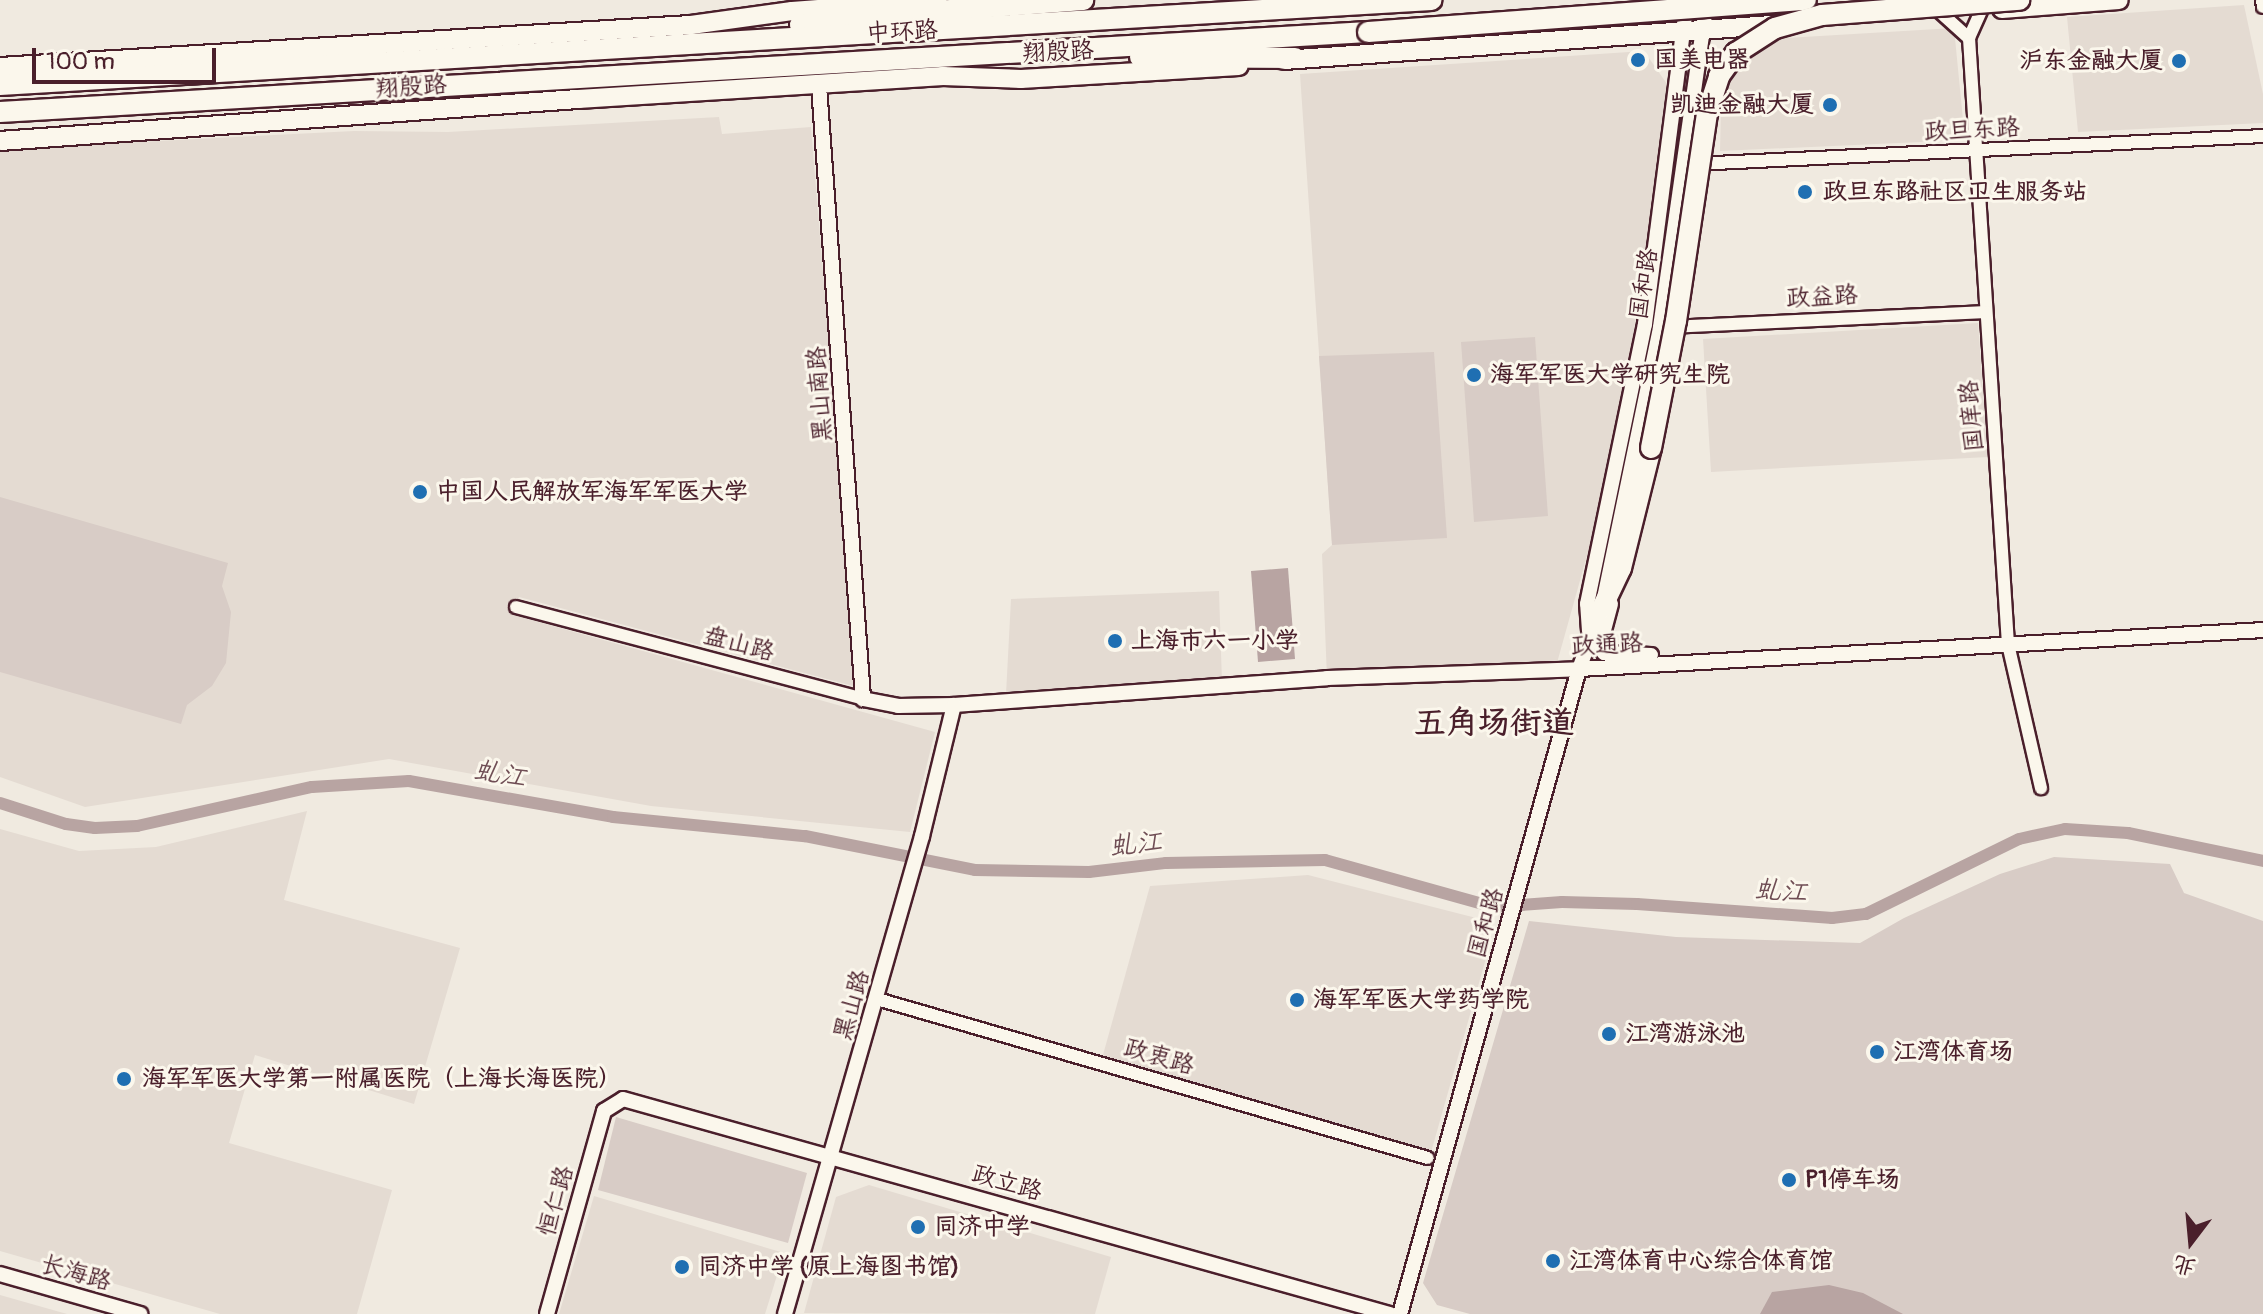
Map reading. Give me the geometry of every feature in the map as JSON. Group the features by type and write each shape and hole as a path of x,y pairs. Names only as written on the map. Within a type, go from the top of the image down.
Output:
{"highway":[{"path":"681,43 844,18 1083,0"},
{"name":"中环路","path":"0,85 1431,0"},
{"name":"中环路","path":"0,112 1368,32 1806,0"},
{"path":"1602,608 1621,568 1651,448 1676,321 1707,114 1714,87 1727,63 1747,43 1761,35 1822,15 2019,0"},
{"path":"940,56 1295,58"}],"main road":[{"name":"翔殷路","path":"0,67 691,25 792,11 938,0"},
{"name":"翔殷路","path":"0,141 943,76 1036,78 1254,65 1295,58 2119,0"}],"street":[{"name":"国和路","path":"1589,636 1587,604 1645,324 1687,0"},
{"name":"国和路","path":"1400,1314 1579,669 1602,608 1660,327 1707,0"},
{"path":"2262,0 2263,7"},
{"name":"国庠路","path":"1981,11 1969,38 1979,152 1986,312 2008,644 2041,788"},
{"path":"1941,13 1969,38"},
{"name":"黑山南路","path":"819,86 863,699"},
{"name":"政旦东路","path":"1683,164 2263,136"},
{"name":"政益路","path":"1660,327 1986,312"},
{"path":"1621,568 1600,645 1604,653 1714,653 1731,659"},
{"name":"盘山路","path":"516,607 863,699 898,706 954,705"},
{"name":"政通路","path":"954,705 1327,678 1579,669 2263,630"},
{"name":"黑山路","path":"785,1314 877,999 954,705"},
{"name":"政衷路","path":"877,999 1428,1158"},
{"name":"政立路","path":"612,1104 623,1099 1390,1314"},
{"name":"恒仁路","path":"547,1314 604,1111 612,1104"},
{"name":"长海路","path":"0,1274 140,1314"}],"shaded area":[{"path":"2244,5 2263,94 2263,123 2078,132 2067,17"},
{"path":"1954,28 1965,140 1720,151 1721,106 1739,60 1768,39"},
{"name":"海军军医大学研究生院","path":"1644,51 1667,84 1653,204 1624,395 1593,534 1555,670 1327,678 1322,554 1332,545 1300,74"},
{"name":"中国人民解放军海军军医大学","path":"719,117 722,134 811,127 857,687 519,597 513,615 935,732 910,832 651,806 389,759 85,807 0,777 0,149 354,131 448,132"},
{"path":"1978,323 1988,457 1711,472 1703,339"},
{"path":"1535,337 1548,516 1474,522 1461,342"},
{"path":"1434,352 1447,538 1332,545 1319,356"},
{"path":"0,497 228,563 222,586 231,612 226,663 212,686 187,705 181,724 0,672"},
{"path":"1288,568 1295,659 1258,662 1251,571"},
{"name":"上海市六一小学","path":"1219,591 1222,682 1006,694 1011,599"},
{"name":"海军军医大学第一附属医院（上海长海医院）","path":"307,811 284,900 460,948 414,1104 255,1055 229,1143 392,1190 357,1314 220,1314 0,1251 0,829 79,851 156,847"},
{"name":"江湾体育场","path":"2054,857 2170,864 2184,893 2263,921 2263,1314 1470,1314 1437,1305 1423,1283 1529,921 1676,937 1860,943 1904,918 2000,874"},
{"name":"海军军医大学药学院","path":"1308,875 1488,921 1492,937 1430,1156 1101,1062 1150,886"},
{"path":"616,1117 807,1173 788,1243 598,1190"},
{"name":"同济中学","path":"869,1185 1111,1257 1095,1314 804,1313 836,1197"},
{"path":"594,1196 784,1253 765,1314 559,1314"},
{"path":"1829,1285 1863,1293 1903,1314 1760,1314 1772,1292"},
{"path":"0,1295 67,1314 0,1314"}],"waterway":[{"name":"虬江","path":"0,803 66,824 95,828 137,826 312,787 409,781 613,817 805,836 975,870 1089,872 1166,863 1325,860 1493,907 1562,902 1637,904 1832,918 1866,914 2019,839 2065,829 2128,833 2263,861"}],"place":[{"name":"国美电器","path":"1638,60"},
{"name":"沪东金融大厦","path":"2179,61"},
{"name":"凯迪金融大厦","path":"1830,105"},
{"name":"政旦东路社区卫生服务站","path":"1805,192"},
{"name":"海军军医大学研究生院","path":"1474,375"},
{"name":"中国人民解放军海军军医大学","path":"420,492"},
{"name":"上海市六一小学","path":"1115,641"},
{"name":"海军军医大学药学院","path":"1297,1000"},
{"name":"江湾游泳池","path":"1609,1034"},
{"name":"江湾体育场","path":"1877,1052"},
{"name":"海军军医大学第一附属医院（上海长海医院）","path":"124,1079"},
{"name":"P1停车场","path":"1789,1180"},
{"name":"同济中学","path":"918,1227"},
{"name":"江湾体育中心综合体育馆","path":"1553,1261"},
{"name":"同济中学 (原上海图书馆)","path":"682,1267"}],"district":[{"name":"五角场街道","path":"1494,723"}]}
